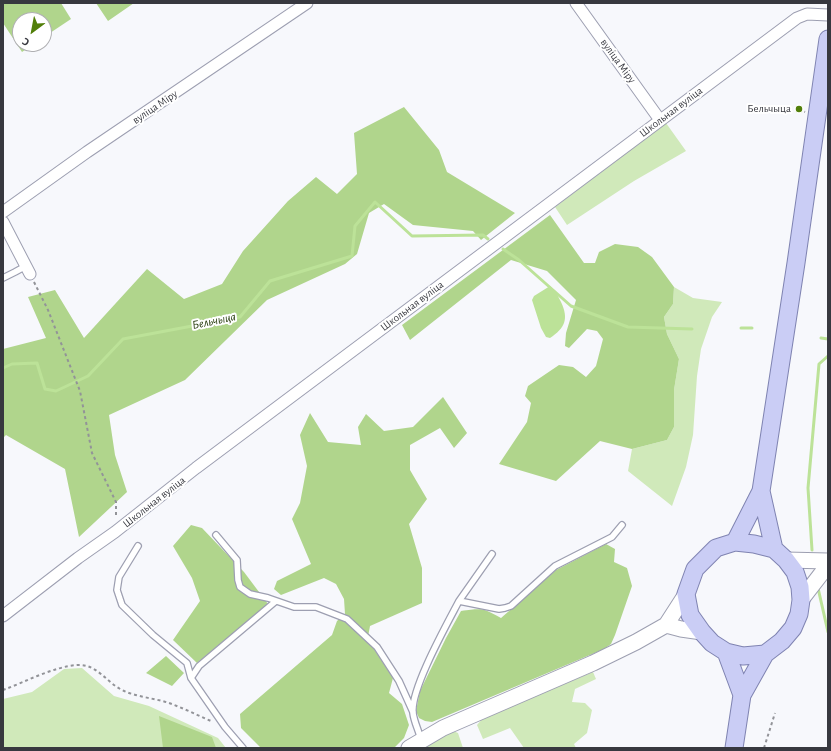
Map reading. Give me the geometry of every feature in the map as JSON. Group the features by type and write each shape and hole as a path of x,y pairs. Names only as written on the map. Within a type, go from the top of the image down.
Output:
{"main road":[{"path":"735,542 760,491 796,263 828,39"},
{"path":"734,748 742,695 764,654 782,641 793,628 799,614 801,600 800,586 795,572 780,554 760,491"},
{"path":"764,654 743,656 726,652 712,643 690,615 686,594 695,569 716,548 735,542 754,544 780,554"},
{"path":"726,652 742,695"}],"street":[{"name":"вуліца Міру","path":"3,212 87,152 307,3"},
{"name":"вуліца Міру","path":"576,3 660,120"},
{"name":"Школьная вуліца","path":"3,616 78,558 115,532 196,468 797,18 807,14 828,15"},
{"path":"3,222 28,270"},
{"path":"780,554 828,561"},
{"path":"801,600 828,565"},
{"path":"415,744 443,728 593,663 636,642 666,625 686,594"},
{"path":"666,625 702,632"}],"lane":[{"path":"3,278 15,272 28,270"},
{"path":"459,601 499,609 511,606 555,566 612,537 622,525"},
{"path":"216,535 237,560 238,580 240,587 250,594 294,607 316,607 347,619 377,647 399,681 413,712"},
{"path":"138,546 119,577 117,590 122,605 153,635 186,663 191,678 225,727 243,748"},
{"path":"415,744 413,712 417,689 441,635 459,601 492,554"},
{"path":"191,678 198,666 276,601"}],"path":[{"path":"28,270 48,310 80,391 92,453 116,502 115,532"},
{"path":"3,690 64,667 79,665 89,666 123,691 169,703 225,727"},
{"path":"764,748 775,713"}],"shaded area":[{"path":"3,3 61,3 71,19 52,32 52,12 12,12 12,37 3,23"},
{"path":"96,3 134,3 108,21"},
{"path":"404,107 439,150 447,172 515,213 481,240 473,231 413,225 384,204 369,213 357,254 345,264 267,300 185,380 109,415 115,455 127,492 79,537 65,469 6,435 3,438 3,349 46,338 28,297 55,290 84,338 147,269 184,299 222,284 243,251 288,201 316,177 337,194 357,174 354,133"},
{"path":"666,123 686,151 634,181 567,225 555,207"},
{"path":"550,215 584,263 595,263 599,252 615,244 638,247 652,257 674,287 673,304 664,317 667,334 679,359 674,390 674,427 667,440 632,449 600,441 556,481 499,464 527,422 531,403 525,396 528,386 559,365 573,367 586,377 596,366 603,339 597,331 587,329 569,348 565,346 566,333 576,300 547,271 511,260 410,340 402,325"},
{"path":"550,286 561,302 565,313 565,318 559,331 550,338 546,337 541,328 532,300 534,296"},
{"path":"674,287 693,298 722,302 712,317 701,349 697,376 693,435 686,467 672,506 628,471 632,449 667,440 674,427 674,390 679,359 667,334 664,317 673,304"},
{"path":"443,397 467,433 454,448 440,428 410,445 410,470 427,499 409,524 422,568 422,603 370,626 367,642 374,649 393,678 389,693 402,704 409,725 404,738 394,748 261,748 241,728 240,714 332,635 337,621 345,614 344,599 336,584 324,578 281,595 274,589 277,581 311,564 292,519 300,503 307,466 300,435 310,413 328,442 361,445 358,427 366,414 384,431 413,427"},
{"path":"191,525 202,528 244,572 268,604 197,663 173,640 200,601 192,578 173,546"},
{"path":"606,544 615,549 614,562 627,568 632,586 611,644 604,649 432,722 419,718 416,711 420,691 461,611 474,609 482,610 490,612 501,618 556,570"},
{"path":"166,656 184,673 172,686 146,673"},
{"path":"82,668 114,696 149,706 218,738 226,748 3,748 3,699 32,692 64,669"},
{"path":"593,672 596,679 575,689 572,702 585,703 592,710 587,733 574,744 576,748 524,748 510,728 483,739 477,725 483,718"},
{"path":"159,716 212,737 216,748 163,748"},
{"path":"453,731 458,733 463,748 422,748"}],"waterway":[{"name":"Бельчыца","path":"3,368 12,364 37,363 45,389 56,391 88,376 123,339 240,317 270,281 352,256 355,226 375,202 412,236 483,235 488,239"},
{"name":"Бельчыца","path":"503,249 519,260 571,306 628,327 692,329"},
{"name":"Бельчыца","path":"741,328 752,328"},
{"name":"Бельчыца","path":"821,338 828,339"},
{"path":"812,550 808,488 819,364 828,356"},
{"path":"818,588 828,632"}],"place":[{"name":"Бельчыца","path":"799,109"}]}
